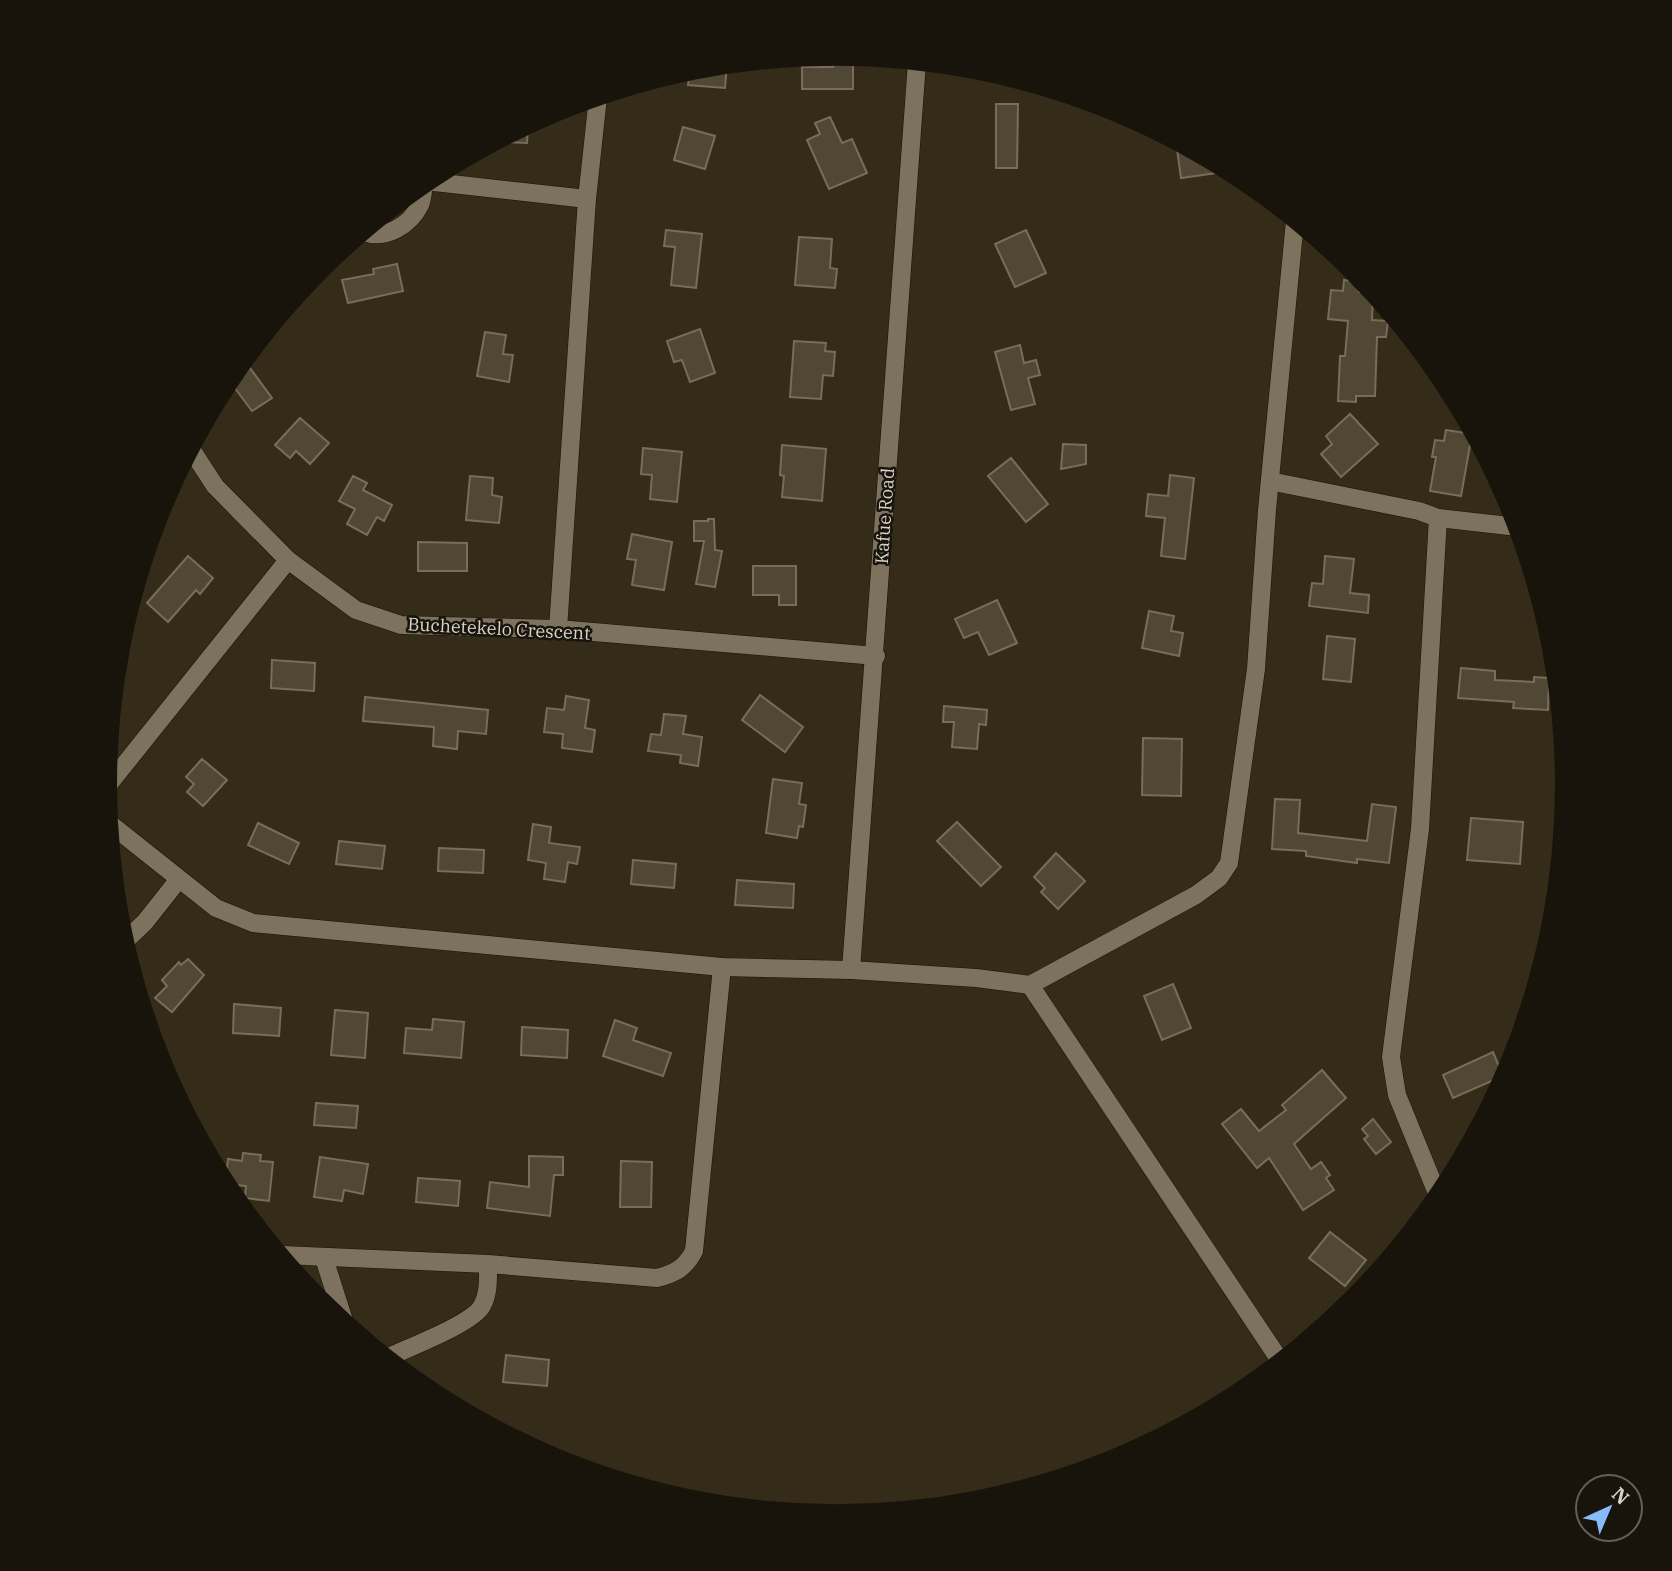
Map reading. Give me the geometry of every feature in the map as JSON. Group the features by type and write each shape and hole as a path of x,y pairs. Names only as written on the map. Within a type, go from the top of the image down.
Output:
{"street":[{"name":"Kafue Road","path":"851,971 876,656 900,274 916,72"},
{"path":"558,629 587,199 597,108"},
{"path":"443,184 587,199"},
{"path":"376,233 392,232 410,220 423,198"},
{"path":"119,832 216,908 253,923 722,967 976,978 1030,985 1196,895 1219,878 1229,863 1256,669 1269,481 1294,232"},
{"name":"Buchetekelo Crescent","path":"196,457 215,486 288,560 356,610 401,625 558,629 876,656"},
{"path":"1269,481 1419,511 1438,518 1506,526"},
{"path":"1434,1185 1397,1095 1391,1057 1420,829 1438,518"},
{"path":"118,773 288,560"},
{"path":"133,934 179,879"},
{"path":"292,1256 488,1264 657,1278 673,1274 686,1266 694,1251 722,967"},
{"path":"1030,985 1276,1354"},
{"path":"324,1258 339,1304"},
{"path":"396,1354 468,1320 481,1309 487,1294 488,1264"}],"building":[{"path":"802,67 853,67 853,89 802,89"},
{"path":"726,75 725,88 688,85 688,82"},
{"path":"996,104 1018,104 1017,168 996,168"},
{"path":"830,117 842,143 852,139 867,173 829,189 807,140 820,134 815,123"},
{"path":"683,127 715,136 705,169 674,160"},
{"path":"527,137 527,143 515,143"},
{"path":"1178,153 1213,174 1181,178"},
{"path":"666,230 702,234 696,288 671,285 675,247 664,246"},
{"path":"1026,230 1046,273 1015,287 995,244"},
{"path":"799,237 832,239 830,268 837,269 835,288 795,285"},
{"path":"397,264 403,291 348,303 342,280 374,274 373,269"},
{"path":"1344,280 1347,280 1373,306 1372,320 1385,321 1388,324 1386,337 1377,337 1375,396 1356,396 1356,402 1338,401 1340,356 1345,356 1348,321 1328,319 1331,290 1343,291"},
{"path":"700,329 715,373 690,382 682,360 674,362 667,341"},
{"path":"485,332 506,335 503,354 513,355 509,382 477,376"},
{"path":"794,341 826,343 825,351 835,352 833,376 823,375 821,399 790,397"},
{"path":"1020,345 1024,363 1036,360 1040,375 1028,378 1035,404 1011,410 995,352"},
{"path":"251,369 272,398 252,411 236,389"},
{"path":"1350,414 1378,444 1341,477 1321,454 1332,444 1326,436"},
{"path":"300,418 329,443 310,464 296,451 290,458 275,445"},
{"path":"1446,430 1463,433 1470,446 1461,496 1430,491 1436,457 1432,457 1435,440 1444,441"},
{"path":"1063,444 1086,445 1086,464 1061,469"},
{"path":"782,445 826,449 822,501 782,497"},
{"path":"643,448 682,452 677,502 650,499 652,475 641,474"},
{"path":"1011,458 1048,504 1026,522 988,476"},
{"path":"1170,475 1194,478 1185,559 1161,556 1165,518 1146,516 1148,494 1168,496"},
{"path":"353,476 367,483 363,490 392,505 384,521 377,517 367,535 347,524 355,509 339,501"},
{"path":"470,476 493,478 492,495 502,497 499,523 466,520"},
{"path":"714,519 715,550 722,551 715,587 696,584 704,541 694,541 694,521"},
{"path":"632,534 672,542 664,590 632,585 636,560 627,559"},
{"path":"418,542 467,543 467,571 418,571"},
{"path":"188,556 213,578 200,594 196,590 168,622 147,603"},
{"path":"1325,556 1354,559 1350,593 1369,595 1368,613 1309,606 1312,583 1323,584"},
{"path":"753,566 796,566 796,605 779,605 779,595 753,595"},
{"path":"997,600 1017,643 989,655 978,632 964,638 955,619"},
{"path":"1149,611 1174,616 1171,631 1183,633 1179,656 1142,648"},
{"path":"1327,636 1355,639 1351,682 1323,679"},
{"path":"272,660 315,663 314,691 271,688"},
{"path":"1461,668 1495,671 1495,680 1534,682 1534,677 1547,678 1549,690 1548,710 1513,708 1514,702 1458,698"},
{"path":"760,695 803,727 785,752 742,720"},
{"path":"566,696 589,700 585,728 595,730 592,752 562,748 563,734 544,732 547,708 564,710"},
{"path":"365,697 488,710 486,734 458,731 457,749 433,746 434,727 363,721"},
{"path":"944,706 987,710 986,725 979,724 977,749 952,747 954,722 943,722"},
{"path":"664,714 686,716 683,734 702,737 698,766 680,763 681,755 648,751 651,734 661,735"},
{"path":"1143,738 1182,739 1181,796 1142,795"},
{"path":"202,759 227,780 203,806 187,792 194,784 186,777"},
{"path":"773,779 802,783 799,804 806,805 803,827 799,826 797,838 766,833"},
{"path":"1275,799 1300,800 1298,833 1367,841 1372,804 1396,807 1389,863 1357,859 1357,863 1306,856 1306,851 1272,849"},
{"path":"1471,818 1523,822 1520,864 1467,860"},
{"path":"957,822 1001,867 981,886 937,841"},
{"path":"258,823 299,843 289,864 248,845"},
{"path":"533,824 551,827 549,843 580,847 577,864 568,862 565,882 544,879 546,863 528,860"},
{"path":"339,841 385,846 382,869 336,864"},
{"path":"439,848 484,850 483,873 438,871"},
{"path":"1056,853 1085,881 1058,909 1041,892 1045,888 1034,877"},
{"path":"633,860 676,864 674,888 631,884"},
{"path":"737,880 794,884 793,908 735,905"},
{"path":"188,959 204,975 172,1012 155,998 167,986 162,980 179,962 181,965"},
{"path":"1173,984 1191,1028 1162,1040 1144,996"},
{"path":"234,1004 281,1008 279,1036 233,1033"},
{"path":"335,1010 368,1013 365,1058 331,1055"},
{"path":"433,1019 464,1022 461,1058 404,1053 406,1028 432,1030"},
{"path":"615,1020 637,1028 633,1040 671,1053 663,1076 603,1056"},
{"path":"522,1027 568,1030 567,1058 521,1055"},
{"path":"1493,1052 1498,1065 1491,1081 1453,1098 1443,1075"},
{"path":"1322,1070 1346,1098 1294,1144 1311,1169 1321,1162 1330,1175 1326,1178 1334,1190 1303,1210 1269,1158 1257,1168 1222,1124 1241,1109 1259,1131 1286,1110 1282,1105"},
{"path":"316,1103 358,1106 356,1128 314,1125"},
{"path":"1373,1119 1391,1142 1376,1154 1364,1139 1368,1136 1362,1129"},
{"path":"243,1153 261,1155 260,1161 273,1162 269,1201 248,1198 246,1186 238,1185 227,1167 228,1159 242,1161"},
{"path":"529,1156 563,1157 563,1175 554,1175 550,1216 487,1208 490,1182 529,1187"},
{"path":"320,1157 368,1164 363,1194 344,1190 342,1201 314,1197"},
{"path":"621,1161 652,1162 651,1207 620,1207"},
{"path":"418,1178 460,1181 458,1206 416,1202"},
{"path":"1330,1232 1366,1260 1345,1286 1309,1258"},
{"path":"506,1355 549,1360 547,1386 503,1382"}]}
